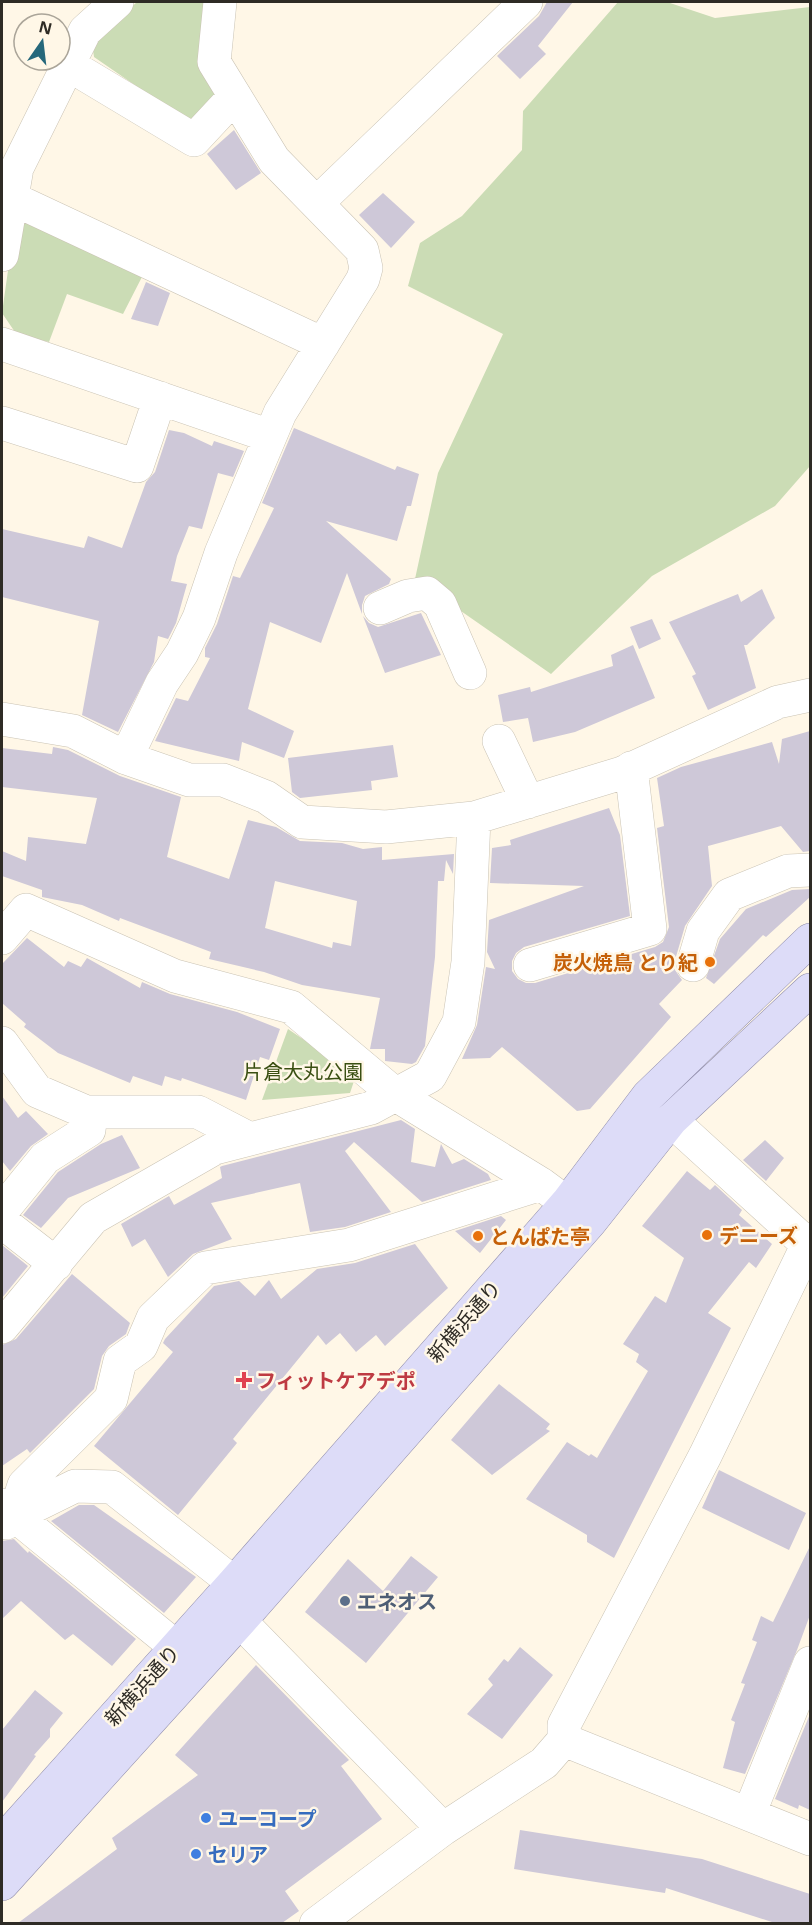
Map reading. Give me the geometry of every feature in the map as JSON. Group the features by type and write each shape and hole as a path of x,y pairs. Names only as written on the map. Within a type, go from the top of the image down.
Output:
{"main road":[{"name":"新横浜通り","path":"2,1842 187,1657 240,1621 580,1211 648,1096 810,940"},
{"name":"新横浜通り","path":"4,1874 187,1657 234,1583 580,1211 671,1120 810,990"}],"street":[{"path":"72,59 85,31 117,2"},
{"path":"126,758 162,683 182,653 199,618 221,553 280,413 363,279 366,268 362,250 318,202 274,160 214,62 220,2"},
{"path":"318,202 522,3"},
{"path":"72,67 194,140 235,96"},
{"path":"2,255 17,168 65,72"},
{"path":"11,198 323,344"},
{"path":"2,344 270,436"},
{"path":"2,423 137,466 160,398"},
{"path":"380,608 408,596 427,593 440,604 470,673"},
{"path":"2,719 73,731 126,758 189,780 223,780 266,797 302,822 386,826 474,818 528,802 631,768 778,702 810,695"},
{"path":"499,741 528,802"},
{"path":"530,965 650,929 631,768"},
{"path":"2,1328 93,1218 215,1148 371,1108 430,1076 459,1022 468,962 474,818"},
{"path":"693,965 702,931 729,895 788,871 810,870"},
{"path":"2,938 26,910 175,976 291,1007 396,1095 541,1184 580,1211"},
{"path":"2,1043 37,1090 91,1112 198,1112 250,1139"},
{"path":"2,1211 45,1158 88,1130 91,1112"},
{"path":"316,1923 443,1829 544,1763 564,1740 564,1725 705,1456 809,1242 671,1120"},
{"path":"6,1516 24,1485 111,1399 120,1361 141,1346 153,1318 205,1268 349,1245 541,1184"},
{"path":"2,1222 56,1264"},
{"path":"6,1516 75,1486 112,1487 234,1583"},
{"path":"6,1516 187,1657"},
{"path":"240,1621 443,1829"},
{"path":"749,1814 810,1663"},
{"path":"564,1740 810,1839"}],"green space":[{"path":"137,2 212,2 224,98 197,128 94,57 92,43"},
{"path":"618,2 667,2 715,18 810,7 810,466 775,506 652,576 551,674 415,579 438,473 503,334 408,286 420,243 462,216 522,150 523,111"},
{"path":"28,221 144,273 123,314 67,294 49,342 17,335 2,313 14,228 19,223"},
{"name":"片倉大丸公園","path":"288,1029 356,1075 350,1093 262,1100"}],"building":[{"path":"547,2 573,2 538,46 546,54 520,79 497,56 539,16"},
{"path":"234,130 261,173 236,190 207,154"},
{"path":"383,193 415,222 391,248 359,215"},
{"path":"146,282 170,293 158,326 131,319"},
{"path":"294,428 395,470 397,466 419,474 411,506 407,506 397,541 326,521 391,579 389,584 365,596 362,614 347,573 321,643 270,622 248,709 294,731 284,758 242,742 239,761 155,741 176,698 188,701 210,658 205,657 205,648 217,624 233,576 240,578 274,508 262,503"},
{"path":"169,430 184,433 212,446 214,441 244,451 233,477 218,473 202,529 189,526 177,556 171,581 187,584 176,623 168,639 158,636 154,662 118,732 82,715 99,621 2,597 2,529 84,548 88,536 122,548 146,482 155,472"},
{"path":"762,589 775,618 747,645 744,645 756,688 708,710 692,676 696,674 669,622 738,594 741,602"},
{"path":"421,613 441,655 385,673 363,616 369,623 378,627"},
{"path":"652,619 661,639 639,649 630,627"},
{"path":"633,645 655,698 575,732 533,742 528,718 503,722 498,695 530,687 531,692 613,666 611,655"},
{"path":"810,731 810,851 803,852 781,826 708,846 712,886 685,926 675,960 675,970 682,980 659,1004 671,1017 590,1109 577,1111 502,1047 490,1058 462,1059 477,1025 486,967 495,969 487,952 489,920 584,886 490,883 492,848 511,845 510,840 609,808 620,835 630,916 524,947 516,953 512,961 512,971 518,979 526,983 535,983 655,947 663,942 669,927 657,828 664,826 657,778 681,767 772,742 779,764 782,739"},
{"path":"393,745 398,777 371,781 372,790 300,798 292,792 288,758"},
{"path":"53,747 68,750 120,776 181,797 167,857 229,879 248,820 276,827 300,841 342,843 363,849 382,847 382,860 454,854 453,874 446,860 444,881 438,881 435,957 425,1046 416,1062 412,1064 385,1061 385,1049 370,1049 380,998 302,985 264,972 209,959 211,952 120,918 119,921 82,905 42,897 42,890 2,876 2,851 26,861 28,837 86,844 97,798 2,787 2,748 52,754","holes":["275,881 357,901 351,946 333,942 332,948 265,928"]},
{"path":"810,889 810,897 766,937 763,935 714,984 706,978 720,939 746,909 792,890"},
{"path":"27,938 64,967 68,961 81,967 87,958 140,988 142,982 170,994 237,1012 280,1029 269,1060 260,1057 246,1100 182,1078 181,1081 165,1076 162,1086 133,1076 130,1083 58,1053 24,1027 26,1024 2,1003 2,964"},
{"path":"2,1096 18,1118 26,1111 48,1134 31,1146 10,1171 2,1161"},
{"path":"401,1120 415,1129 411,1162 435,1167 441,1144 452,1164 464,1159 488,1174 491,1180 422,1202 354,1142 345,1151 391,1212 345,1227 310,1232 300,1183 211,1203 232,1239 193,1254 168,1277 145,1239 132,1247 121,1224 169,1196 174,1205 222,1178 220,1167 222,1166"},
{"path":"122,1135 140,1168 68,1198 41,1228 23,1215 58,1172 101,1144"},
{"path":"765,1140 784,1158 766,1181 743,1160"},
{"path":"687,1171 710,1190 715,1185 742,1210 739,1215 772,1244 756,1268 749,1262 708,1313 731,1328 614,1558 587,1542 587,1535 526,1499 567,1442 589,1456 591,1454 597,1458 648,1371 636,1362 639,1354 623,1344 655,1296 666,1303 684,1258 642,1226"},
{"path":"501,1216 506,1220 480,1253 455,1231"},
{"path":"415,1244 448,1288 385,1346 376,1335 356,1352 340,1333 326,1345 318,1335 233,1439 237,1443 178,1515 94,1446 173,1352 163,1343 165,1339 214,1286 239,1281 255,1296 269,1280 281,1299 317,1269 355,1263"},
{"path":"2,1245 28,1266 2,1298"},
{"path":"72,1274 130,1323 126,1334 109,1346 102,1356 94,1389 30,1453 27,1449 2,1466 2,1345 16,1339"},
{"path":"499,1384 550,1424 546,1429 550,1431 492,1475 451,1440"},
{"path":"719,1470 806,1513 789,1550 702,1508"},
{"path":"79,1505 94,1505 196,1577 164,1613 51,1521"},
{"path":"14,1539 28,1553 29,1551 136,1639 112,1666 73,1634 65,1640 21,1601 2,1619 2,1541"},
{"path":"810,1546 810,1615 797,1650 745,1774 723,1768 735,1722 731,1720 745,1684 741,1683 757,1642 752,1640 761,1616 773,1622"},
{"path":"411,1556 438,1577 366,1663 305,1612 348,1559 383,1591"},
{"path":"520,1647 553,1675 502,1739 467,1714 493,1685 488,1679 504,1659 508,1662"},
{"name":"ユーコープ","path":"256,1665 349,1760 341,1766 382,1819 285,1891 299,1911 282,1923 18,1923 117,1849 112,1838 198,1775 175,1755"},
{"path":"35,1690 63,1713 50,1729 50,1737 34,1755 36,1756 2,1802 2,1730"},
{"path":"810,1714 810,1810 799,1805 798,1809 775,1799"},
{"path":"520,1830 702,1859 810,1894 810,1923 775,1923 666,1888 665,1893 514,1869"}],"place":[{"name":"炭火焼鳥 とり紀","path":"710,962"},
{"name":"デニーズ","path":"707,1235"},
{"name":"とんぱた亭","path":"478,1236"},
{"name":"フィットケアデポ","path":"244,1380"},
{"name":"エネオス","path":"345,1601"},
{"name":"ユーコープ","path":"206,1818"},
{"name":"セリア","path":"196,1854"}]}
